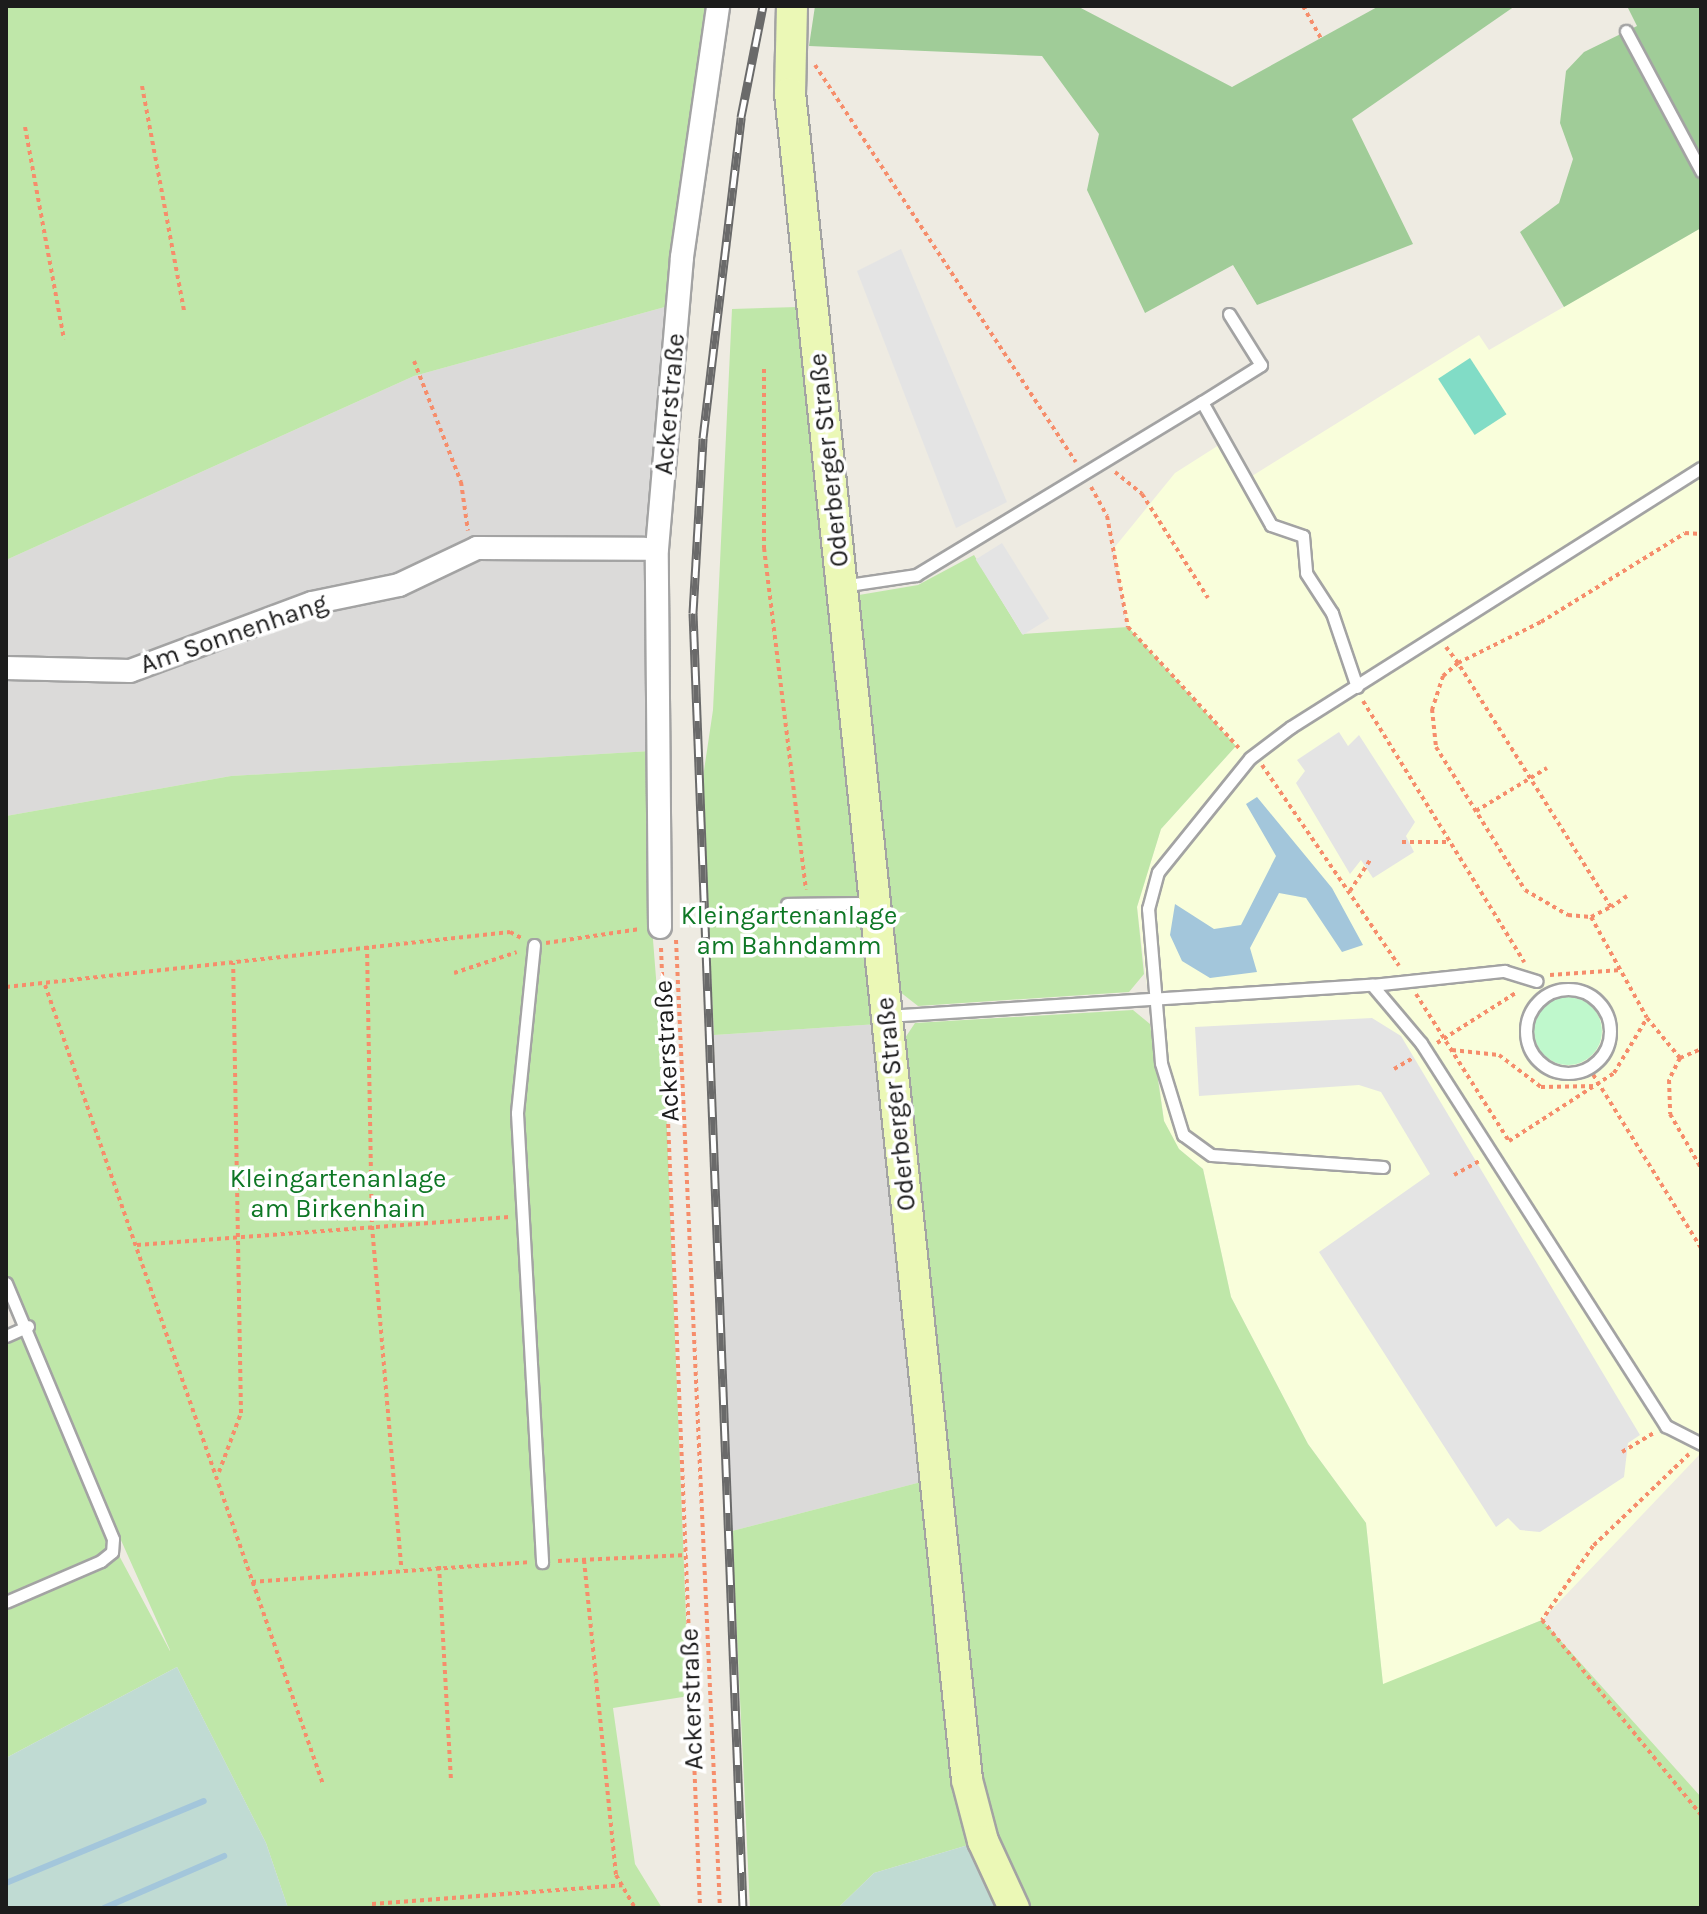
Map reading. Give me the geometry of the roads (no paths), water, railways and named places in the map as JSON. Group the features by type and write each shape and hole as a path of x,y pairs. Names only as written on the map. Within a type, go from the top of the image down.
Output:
{"main road":[{"name":"Oderberger Straße","path":"792,6 790,93 967,1780 983,1841 1014,1908"}],"street":[{"name":"Ackerstraße","path":"668,930 657,549 682,257 718,6"},
{"name":"Am Sonnenhang","path":"6,668 130,671 312,603 399,585 471,549 644,549"}],"lane":[{"path":"1626,31 1701,171"},
{"path":"842,586 916,575 1105,465 1261,365 1229,314"},
{"path":"1202,402 1271,525 1303,536 1306,573 1332,613 1357,687"},
{"path":"1383,1167 1211,1155 1194,1147 1164,1088 1159,999 1148,909 1158,872 1250,758 1701,468"},
{"path":"787,904 875,903"},
{"path":"534,945 517,1113 542,1562"},
{"path":"887,1016 1372,985 1406,978 1504,971 1536,981"},
{"path":"1372,985 1411,1028 1666,1426 1700,1444"},
{"path":"1582,992 1607,1015 1607,1047 1589,1068 1558,1072 1531,1050 1529,1016 1550,993 1582,992"},
{"path":"6,1283 28,1326 88,1466 112,1552 6,1602"},
{"path":"6,1336 28,1326"}],"waterway":[{"path":"6,1883 204,1801"},
{"path":"104,1908 224,1856"}],"railway":[{"path":"743,1908 693,613 703,438 741,117 763,6"}],"park label":[{"name":"Kleingartenanlage am Bahndamm","path":"789,931"},
{"name":"Kleingartenanlage am Birkenhain","path":"338,1194"}]}
